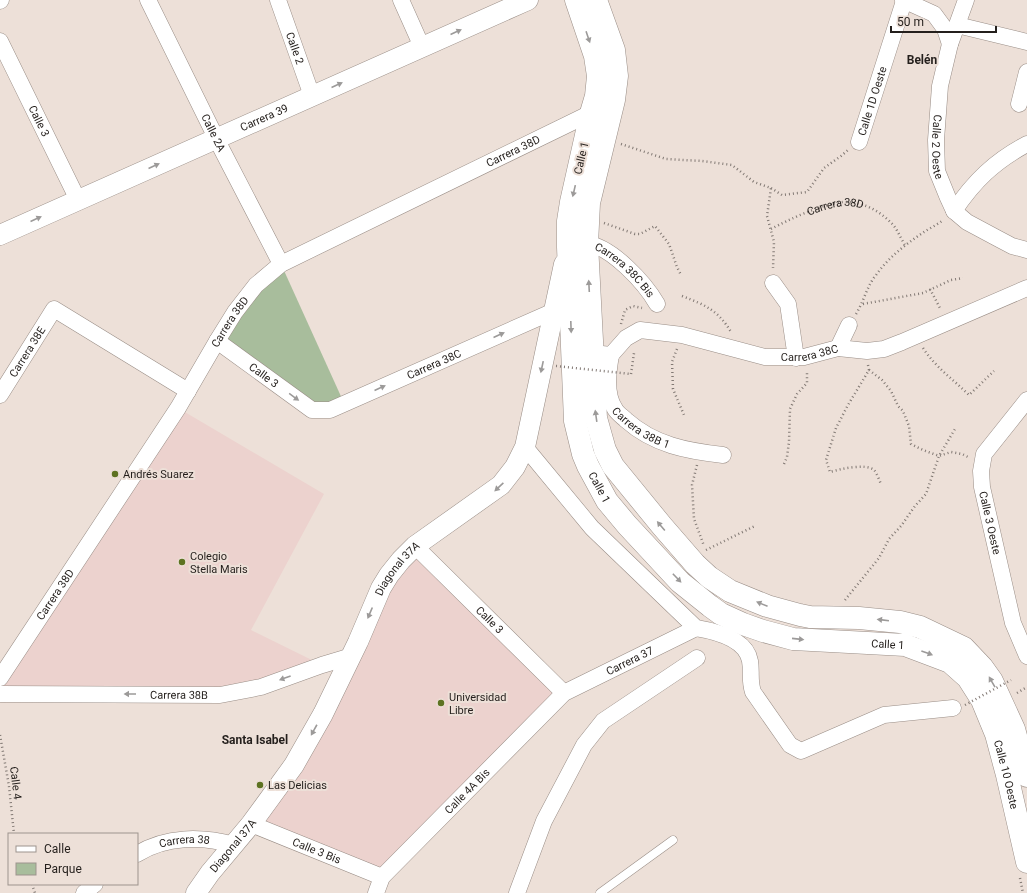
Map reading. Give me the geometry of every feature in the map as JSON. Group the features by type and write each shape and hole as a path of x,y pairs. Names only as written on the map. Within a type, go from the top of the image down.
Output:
{"main road":[{"name":"Calle 1","path":"576,0 595,56 598,76 596,96 568,221 577,245 602,354 596,418 605,450 613,466 695,564 709,577 730,591 767,606 789,613 810,617 859,618 900,622 920,627 964,648 982,666 992,681 1002,725"},
{"name":"Calle 1","path":"596,0 614,50 617,76 614,100 589,203 577,245 575,421 583,454 594,479 607,501 627,525 680,582 716,610 743,624 793,639 905,645 950,662 968,678 978,695 1002,725"},
{"name":"Calle 10 Oeste","path":"1026,769 1014,729 1002,725 1007,775 1027,862"}],"street":[{"name":"Calle 2A","path":"148,0 216,139 281,264"},
{"name":"Calle 2","path":"278,0 312,96"},
{"path":"401,0 422,47"},
{"name":"Carrera 39","path":"0,235 528,0"},
{"path":"903,0 934,14 945,29 950,44"},
{"name":"Calle 1D Oeste","path":"859,142 903,0"},
{"name":"Calle 2 Oeste","path":"966,0 950,44 940,86 936,140 937,171 954,211 974,226 1012,246 1027,250"},
{"path":"956,25 1027,42"},
{"name":"Calle 3","path":"0,41 78,200"},
{"path":"1019,104 1027,72"},
{"name":"Carrera 38D","path":"0,678 178,408 235,312 256,286 281,264 591,113"},
{"path":"954,211 969,189 993,166 1009,154 1027,144"},
{"name":"Carrera 38C Bis","path":"577,245 598,246 619,260 635,274 657,304"},
{"name":"Diagonal 37A","path":"196,893 210,873 251,824 294,765 323,714 352,656 381,588 401,560 415,546 500,486 515,467 525,446 554,311 577,245"},
{"path":"773,283 788,304 800,357"},
{"name":"Carrera 38C","path":"640,330 682,335 765,357 800,357 838,348 867,351 884,349 1027,288"},
{"name":"Carrera 38E","path":"0,395 54,309 188,391"},
{"name":"Carrera 38C","path":"312,410 330,410 554,311"},
{"path":"838,348 849,325"},
{"path":"602,354 640,330"},
{"name":"Calle 3","path":"217,341 312,410"},
{"name":"Carrera 38B 1","path":"602,354 608,374 609,395 615,410 635,428 654,439 684,450 723,455"},
{"name":"Calle 3 Oeste","path":"1027,400 984,454 981,471 982,487 1013,623 1027,656"},
{"path":"525,446 592,528 696,628 714,631 729,637 745,650 750,661 750,683 754,692 790,745 801,751 884,715 959,707"},
{"name":"Calle 3","path":"415,546 564,693"},
{"name":"Carrera 37","path":"564,693 696,628"},
{"name":"Carrera 38B","path":"0,694 220,695 261,687 352,656"},
{"path":"517,893 544,821 584,745 603,721 697,658"},
{"name":"Calle 4A Bis","path":"376,893 382,877 564,693"},
{"name":"Calle 3 Bis","path":"251,824 382,877"},
{"name":"Carrera 38","path":"138,853 159,844 194,838 234,844"},
{"path":"84,893 94,885"}],"lane":[{"path":"600,893 673,840"}],"path":[{"name":"Calle 1D Oeste","path":"771,188 782,195 807,192 824,168 859,142"},
{"path":"618,143 666,159 702,161 732,165 754,182 771,188 767,216 774,242 773,283"},
{"name":"Carrera 38D","path":"771,229 786,221 818,209 843,202 860,204 873,208 884,216 895,227 905,245"},
{"path":"849,325 862,304 875,276 892,256 905,245 939,223 954,211"},
{"path":"600,222 635,234 640,234 655,226 669,244 681,275"},
{"path":"862,304 930,290 951,280 963,278"},
{"path":"930,290 947,322"},
{"path":"682,296 707,306 722,319 731,332 735,350"},
{"path":"556,366 632,374 632,357 644,310 640,307 633,306 625,310 620,328"},
{"path":"682,335 672,362 673,389 684,415"},
{"path":"915,336 931,359 945,374 969,395 994,371"},
{"path":"867,351 869,370 836,428 826,460 830,472 859,467 874,470 881,484"},
{"path":"602,354 602,377"},
{"path":"784,464 787,457 789,442 790,409 797,394 807,383 808,373 800,357"},
{"path":"869,370 882,380 891,391 898,406 903,411 909,426 911,444 939,456 951,452 962,454 972,459 981,471"},
{"path":"843,603 879,558 889,539 926,494 939,456 955,429"},
{"path":"699,452 692,486 694,519 705,550 710,557"},
{"path":"705,550 754,526"},
{"path":"959,707 1011,680 1018,693 1027,687"},
{"path":"999,683 1002,689"},
{"name":"Calle 4","path":"0,735 9,786 14,833"}],"shaded area":[{"name":"Colegio Stella Maris","path":"178,408 324,494 251,630 322,665 261,687 0,694 0,678"},
{"name":"Universidad Libre","path":"415,546 564,693 382,877 251,824"}],"green space":[{"path":"281,264 344,403 312,410 217,341"}],"place":[{"name":"Andrés Suarez","path":"115,474"},
{"name":"Colegio Stella Maris","path":"182,562"},
{"name":"Universidad Libre","path":"441,703"},
{"name":"Las Delicias","path":"260,785"}],"district":[{"name":"Belén","path":"922,60"},
{"name":"Santa Isabel","path":"255,740"}]}
